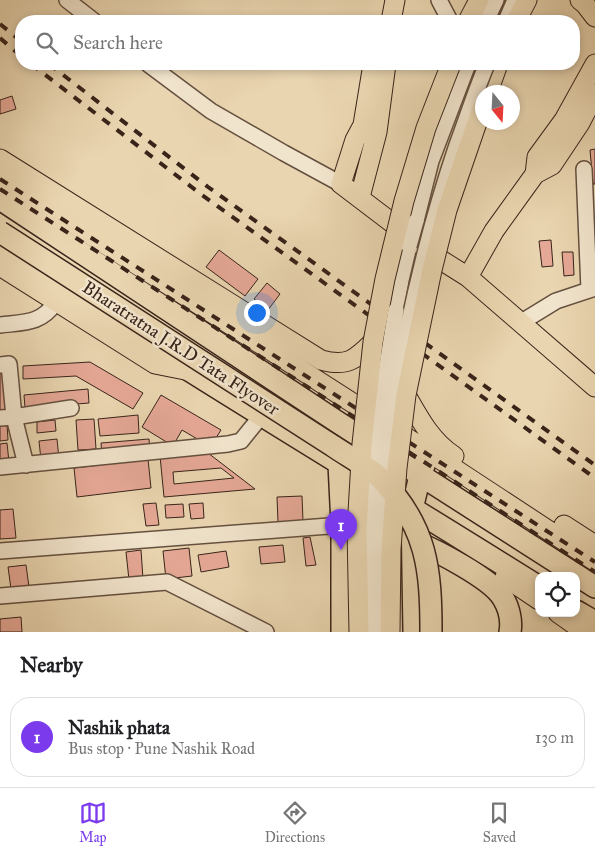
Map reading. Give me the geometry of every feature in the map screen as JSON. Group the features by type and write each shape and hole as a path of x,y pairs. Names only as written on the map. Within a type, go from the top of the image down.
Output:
{"highway":[{"path":"0,199 418,481 443,490 595,587"},
{"name":"Bharatratna J.R.D Tata Flyover","path":"0,232 379,477 401,504 417,530 426,557 431,591 431,632"},
{"path":"0,248 61,289 339,464 535,585"},
{"path":"414,632 412,508 418,481 429,452"},
{"path":"339,464 342,525 342,632"},
{"path":"342,525 364,507 418,481"},
{"path":"438,524 440,552"},
{"path":"414,541 440,552 488,583 502,597 509,614 510,632"},
{"path":"580,613 595,622"}],"main road":[{"path":"380,15 382,0"},
{"path":"392,15 395,0"},
{"path":"471,15 479,0"},
{"path":"519,15 527,0"},
{"path":"580,0 586,4 595,17"},
{"path":"535,174 537,157 564,120 595,64"},
{"path":"372,70 363,125 355,140 341,184 441,260 468,277 595,387"},
{"path":"360,197 377,132 385,70"},
{"path":"359,632 356,529 362,444 373,342 385,279 404,201 426,128 450,70"},
{"path":"490,85 496,70"},
{"path":"468,277 494,231 535,174 552,165 580,123 595,94"},
{"path":"390,632 392,540 397,468 406,395 432,270 447,210 475,128"},
{"path":"0,159 321,360 341,363 351,360 359,356 373,342"},
{"path":"0,177 429,452 595,561"},
{"path":"0,266 155,364 194,372"},
{"path":"406,395 429,434 446,450 595,545"},
{"path":"438,524 481,560 535,597"},
{"path":"564,617 585,632"}],"street":[{"path":"67,0 86,15"},
{"path":"489,15 496,0"},
{"path":"509,15 515,0"},
{"path":"156,70 211,111 341,184"},
{"path":"368,632 373,478 380,404 400,280 431,161 466,70"},
{"path":"475,70 480,85"},
{"path":"380,632 380,556 386,482 393,411 409,320 446,178 485,70"},
{"path":"441,260 450,224 481,140 483,130"},
{"path":"520,323 556,302 592,289 584,169"},
{"path":"0,325 33,321 49,312 56,302"},
{"path":"0,365 9,364 7,417 26,465"},
{"path":"7,417 71,408"},
{"path":"0,467 228,444 241,441 262,415"},
{"path":"0,551 342,525"},
{"path":"0,596 167,582 266,632"}],"building":[{"path":"12,96 16,109 0,114 0,100"},
{"path":"595,149 595,184 593,184 590,150"},
{"path":"551,240 553,266 542,267 539,241"},
{"path":"219,250 258,279 245,296 206,267"},
{"path":"562,252 573,252 574,275 564,276"},
{"path":"267,283 280,294 268,310 254,299"},
{"path":"90,362 143,393 133,409 76,376 23,379 23,366"},
{"path":"0,373 2,373 7,411 0,411"},
{"path":"88,389 89,403 25,408 24,395"},
{"path":"161,395 221,430 214,441 208,437 204,443 182,430 173,446 142,427"},
{"path":"138,415 139,433 100,436 98,419"},
{"path":"94,419 96,449 78,450 76,420"},
{"path":"55,420 56,431 37,433 37,422"},
{"path":"7,424 8,440 0,441 0,425"},
{"path":"57,439 59,459 41,460 39,441"},
{"path":"149,439 150,451 102,455 101,443"},
{"path":"7,443 9,462 0,463 0,444"},
{"path":"208,453 255,489 164,497 160,456","holes":["221,468 234,478 174,484 173,472"]},
{"path":"148,459 151,488 77,497 74,468"},
{"path":"302,496 303,521 278,522 277,497"},
{"path":"156,503 159,525 146,526 143,504"},
{"path":"203,503 204,518 191,519 189,504"},
{"path":"183,504 184,517 166,518 165,505"},
{"path":"13,509 16,538 0,539 0,510"},
{"path":"310,537 316,565 306,566 303,538"},
{"path":"283,545 285,562 261,564 259,547"},
{"path":"189,548 192,576 166,579 163,551"},
{"path":"141,550 143,579 129,580 126,552"},
{"path":"226,551 229,567 201,572 198,555"},
{"path":"26,565 29,587 11,589 8,567"},
{"path":"21,617 22,632 0,632 0,619"}],"railway":[{"path":"0,24 15,36"},
{"path":"0,38 15,51"},
{"path":"39,70 202,195 595,478"},
{"path":"57,70 208,187 595,465"},
{"path":"0,179 595,562"},
{"path":"0,189 595,572"}],"place":[{"name":"Nashik phata","path":"341,550"}]}
